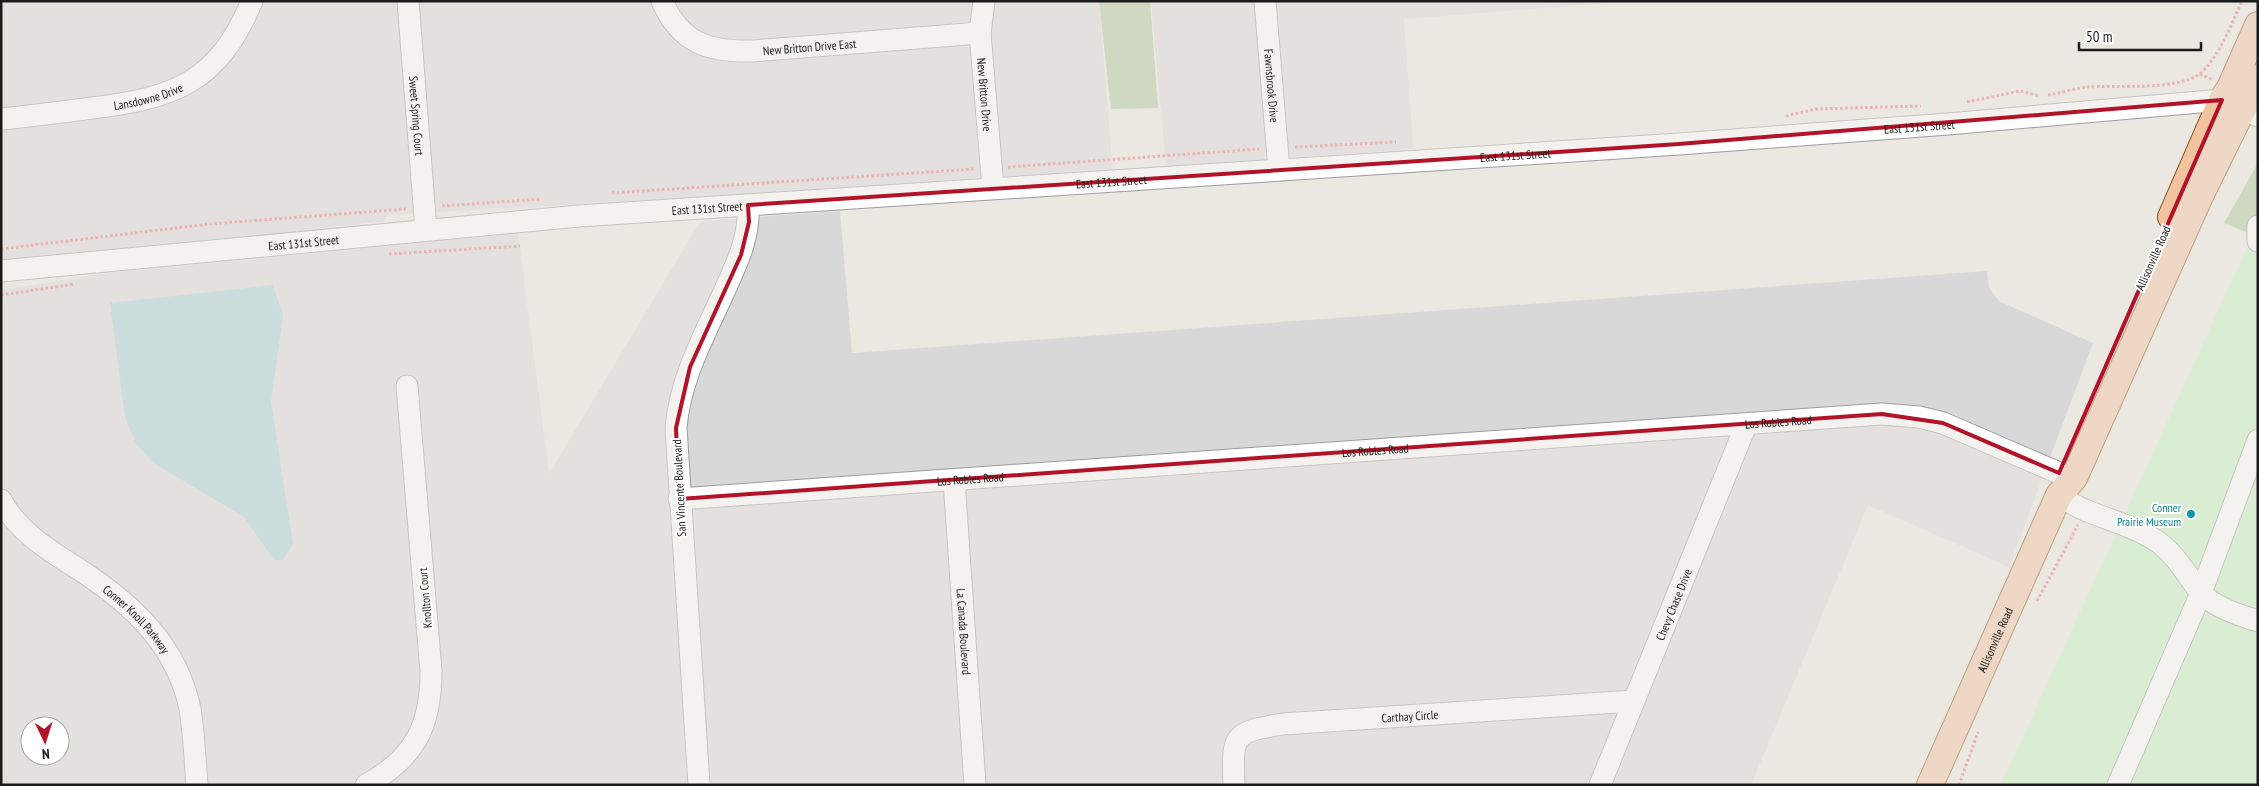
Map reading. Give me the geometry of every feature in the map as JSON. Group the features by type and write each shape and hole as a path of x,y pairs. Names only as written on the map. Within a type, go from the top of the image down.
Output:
{"main road":[{"name":"Allisonville Road","path":"2241,108 2230,88 2258,25"},
{"name":"Allisonville Road","path":"1930,785 2059,484 2241,108 2258,78"}],"street":[{"name":"Lansdowne Drive","path":"1,120 128,104 163,96 199,76 222,55 238,31 252,1"},
{"name":"Sweet Spring Court","path":"408,1 426,230"},
{"name":"New Britton Drive East","path":"662,1 672,21 688,37 710,49 723,51 753,51 980,33"},
{"name":"New Britton Drive","path":"984,1 980,33 994,188"},
{"name":"Fawnsbrook Drive","path":"1265,1 1278,170"},
{"name":"East 131st Street","path":"1,271 579,216 1908,127 2241,108"},
{"name":"San Vincente Boulevard","path":"699,785 679,499 676,428 681,392 741,255 749,222 748,205"},
{"path":"2258,226 2258,241"},
{"name":"Knollton Court","path":"366,785 389,771 411,749 420,734 430,705 431,671 407,386"},
{"name":"Los Robles Road","path":"679,499 1882,414 1919,417 1943,423 2059,484 2084,510 2121,523 2154,539 2175,558 2201,593 2226,610 2258,622"},
{"name":"Chevy Chase Drive","path":"1600,785 1746,425"},
{"path":"2118,785 2201,593 2258,440"},
{"name":"La Canada Boulevard","path":"954,480 975,785"},
{"name":"Conner Knoll Parkway","path":"1,500 16,521 39,544 116,594 147,623 161,642 177,670 189,707 197,785"},
{"name":"Carthay Circle","path":"1234,785 1234,745 1243,733 1258,728 1283,724 1633,702"}],"path":[{"path":"1957,104 2020,92 2041,96 2086,87 2116,88 2181,82 2200,74 2215,56 2242,1"},
{"path":"1782,116 1816,109 1930,105"},
{"path":"1297,147 1399,142"}],"highlighted area":[{"path":"2222,100 2059,473 1943,423 1882,414 679,499 676,428 690,367 741,255 749,222 748,205 1679,144"}],"shaded area":[{"path":"1,1 1099,1 1113,173 387,215 384,221 1,265"},
{"path":"1151,1 1634,1 1404,19 1413,149 1166,166"},
{"path":"840,211 852,353 1987,271 1989,288 1999,301 2093,343 2009,567 1868,505 1751,785 1,785 1,290 109,273 518,233 549,474 702,221"}],"green space":[{"path":"1099,1 1150,1 1158,108 1111,109"},
{"path":"2258,163 2258,237 2224,223"},
{"name":"Conner Prairie Museum","path":"2250,241 2258,244 2258,785 2001,785"}],"water":[{"path":"273,285 283,316 271,402 293,544 283,560 274,560 244,517 152,462 136,443 125,417 110,303"}],"place":[{"name":"Conner Prairie Museum","path":"2191,514"}]}
